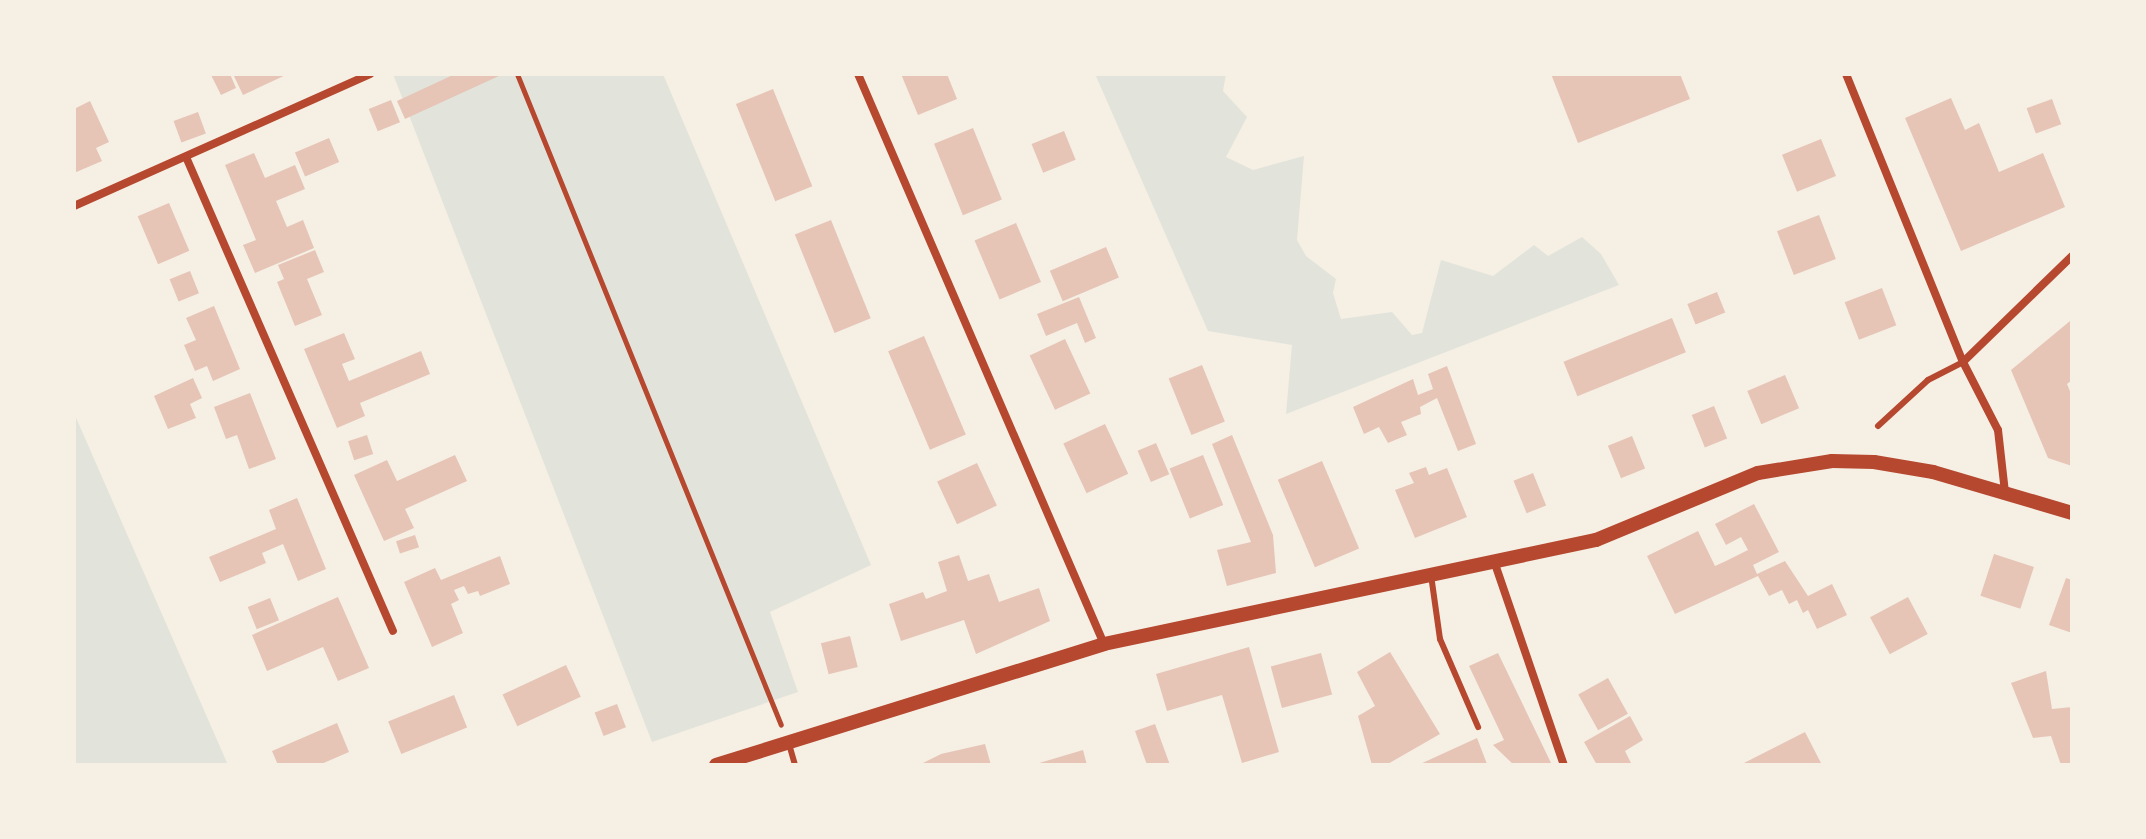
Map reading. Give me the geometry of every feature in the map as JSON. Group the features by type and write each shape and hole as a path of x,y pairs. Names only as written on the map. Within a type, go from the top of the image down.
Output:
{"street":[{"path":"74,206 370,74"},
{"path":"858,74 1104,644"},
{"path":"1846,74 1963,362 1998,430 2005,492"},
{"path":"186,157 393,631"},
{"path":"1963,362 2072,256"},
{"path":"716,765 1104,644 1596,540 1758,473 1832,461 1933,472 2072,513"},
{"path":"1494,561 1564,765"}],"lane":[{"path":"1878,426 1928,380 1963,362"},
{"path":"1431,575 1440,639 1478,727"},
{"path":"789,744 795,765"}],"path":[{"path":"517,74 789,744"}],"shaded area":[{"path":"393,74 663,74 871,565 770,612 798,692 652,742"},
{"path":"1095,74 1226,74 1223,91 1247,117 1226,157 1253,170 1304,156 1297,240 1306,256 1336,279 1333,293 1341,319 1392,312 1412,335 1422,333 1441,260 1493,276 1534,245 1548,256 1582,237 1601,254 1619,285 1286,414 1292,345 1208,331"},
{"path":"74,413 228,765 74,765"}],"building":[{"path":"230,74 236,88 221,95 211,75"},
{"path":"233,74 288,74 243,95"},
{"path":"455,74 499,76 405,119 397,101"},
{"path":"901,74 947,74 957,99 918,115"},
{"path":"1551,74 1680,74 1690,99 1578,143"},
{"path":"773,89 812,186 775,201 736,104"},
{"path":"1951,98 1965,130 1979,123 1999,172 2043,153 2065,207 1961,251 1905,118"},
{"path":"2052,99 2061,124 2036,134 2027,108"},
{"path":"391,100 400,122 378,131 369,109"},
{"path":"90,101 109,142 96,148 102,161 74,173 74,109"},
{"path":"198,112 206,134 181,143 174,121"},
{"path":"973,128 1002,199 963,215 934,144"},
{"path":"1064,131 1076,160 1043,173 1032,144"},
{"path":"329,138 339,162 305,176 295,152"},
{"path":"1821,139 1836,176 1797,192 1782,155"},
{"path":"254,153 265,178 295,165 305,189 276,201 287,227 303,220 314,248 255,273 243,245 256,240 225,165"},
{"path":"169,203 189,251 158,264 138,216"},
{"path":"1819,215 1836,259 1794,275 1777,231"},
{"path":"831,220 871,318 835,333 795,235"},
{"path":"1016,223 1041,282 1000,299 975,241"},
{"path":"1106,247 1119,277 1063,301 1050,271"},
{"path":"315,250 324,272 307,279 322,315 295,326 277,282 284,279 278,265"},
{"path":"190,271 199,293 179,301 170,279"},
{"path":"1882,288 1896,325 1859,340 1845,302"},
{"path":"1717,292 1725,312 1696,324 1687,304"},
{"path":"1079,297 1096,338 1085,343 1077,323 1046,336 1037,314"},
{"path":"214,306 240,369 213,381 207,366 195,371 184,345 196,340 186,318"},
{"path":"1672,318 1686,352 1577,396 1564,362"},
{"path":"2070,321 2072,380 2067,384 2072,396 2072,466 2048,458 2011,370"},
{"path":"344,333 355,359 342,364 349,381 421,351 430,374 360,403 365,416 337,428 304,349"},
{"path":"924,336 966,434 930,450 888,351"},
{"path":"1065,339 1090,393 1055,410 1030,355"},
{"path":"1202,365 1225,422 1191,435 1169,378"},
{"path":"1447,366 1476,444 1458,451 1437,398 1420,407 1421,414 1401,422 1407,435 1388,443 1379,427 1364,434 1353,407 1413,379 1418,395 1433,389 1428,374"},
{"path":"1785,375 1799,408 1761,424 1747,391"},
{"path":"193,378 202,398 190,404 196,418 168,429 154,396"},
{"path":"250,393 276,459 249,469 237,435 226,439 214,407"},
{"path":"1714,406 1727,438 1705,447 1692,415"},
{"path":"1105,424 1128,474 1087,493 1063,443"},
{"path":"367,435 373,454 354,460 348,441"},
{"path":"1232,435 1273,535 1276,573 1227,586 1217,550 1251,542 1212,444"},
{"path":"1632,436 1645,468 1621,478 1608,446"},
{"path":"1156,443 1169,474 1151,482 1138,451"},
{"path":"455,455 467,481 405,509 414,528 384,541 354,475 387,460 397,481"},
{"path":"1203,455 1223,505 1190,519 1170,468"},
{"path":"1322,461 1359,548 1315,567 1278,480"},
{"path":"977,463 997,506 957,524 937,482"},
{"path":"1426,467 1429,475 1447,468 1467,517 1415,538 1395,490 1414,483 1409,473"},
{"path":"1533,473 1546,505 1527,513 1514,481"},
{"path":"297,498 326,569 298,581 283,544 262,553 266,563 220,582 209,557 276,529 269,510"},
{"path":"1754,504 1779,552 1753,565 1757,574 1785,561 1808,596 1832,584 1847,615 1817,629 1808,610 1803,613 1797,600 1789,604 1782,590 1769,596 1758,576 1675,614 1647,556 1698,531 1715,566 1726,561 1748,550 1741,537 1726,545 1715,524"},
{"path":"415,535 419,547 400,554 396,541"},
{"path":"1994,554 2034,567 2020,609 1980,596"},
{"path":"959,555 968,581 989,574 999,602 1039,588 1050,621 976,654 964,620 901,641 889,604 923,592 926,599 947,591 938,562"},
{"path":"500,556 510,584 480,596 478,591 468,594 464,586 454,590 459,600 451,604 463,633 432,647 404,582 435,568 441,580"},
{"path":"2066,578 2072,580 2072,633 2049,625"},
{"path":"338,597 369,668 338,681 323,647 267,671 252,635"},
{"path":"1908,597 1928,634 1890,654 1870,617"},
{"path":"270,598 279,620 257,629 248,607"},
{"path":"850,636 858,667 829,674 821,643"},
{"path":"1249,647 1279,752 1242,763 1222,695 1167,711 1156,674"},
{"path":"1390,652 1440,734 1386,765 1372,765 1358,716 1375,706 1357,672"},
{"path":"1321,653 1332,695 1282,708 1271,666"},
{"path":"1498,653 1552,765 1514,765 1493,745 1504,740 1469,666"},
{"path":"566,665 581,697 517,726 503,695"},
{"path":"2046,671 2052,709 2072,707 2072,765 2061,765 2051,736 2033,738 2011,683"},
{"path":"1608,678 1628,714 1598,730 1578,694"},
{"path":"454,695 467,727 401,754 388,722"},
{"path":"617,704 626,727 604,736 595,713"},
{"path":"1630,716 1643,740 1625,751 1632,765 1597,765 1584,742"},
{"path":"337,723 349,752 319,765 278,765 272,751"},
{"path":"1155,724 1170,765 1147,765 1135,731"},
{"path":"1805,732 1822,765 1740,765"},
{"path":"1477,738 1487,764 1418,765"},
{"path":"985,744 991,765 919,765 941,754"},
{"path":"1083,750 1087,765 1036,764"}]}
